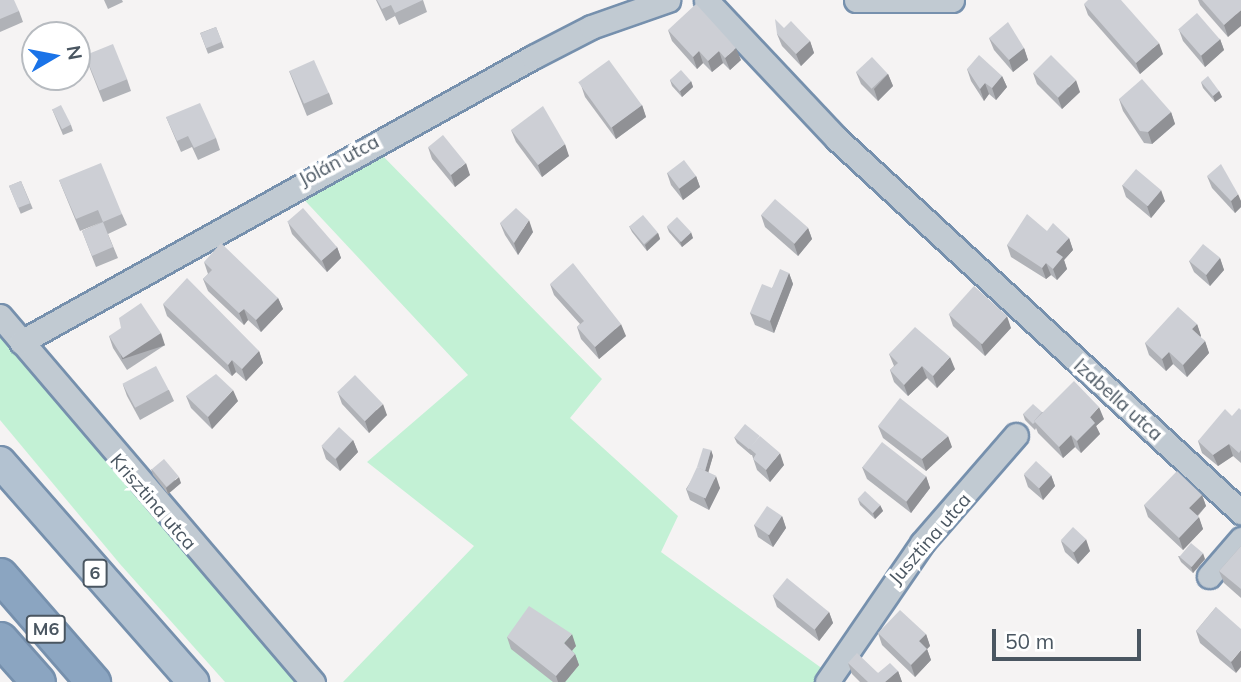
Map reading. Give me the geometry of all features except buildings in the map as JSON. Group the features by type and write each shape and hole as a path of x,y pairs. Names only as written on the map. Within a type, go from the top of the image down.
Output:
{"highway":[{"name":"M6","path":"0,575 93,682"},
{"name":"M6","path":"0,639 38,682"}],"main road":[{"name":"6","path":"0,462 193,682"}],"street":[{"name":"Jolán utca","path":"21,342 533,57 591,27 668,0"},
{"name":"Izabella utca","path":"706,0 837,139 994,287 1241,512"},
{"path":"856,0 926,5 952,0"},
{"name":"Krisztina utca","path":"0,316 313,682"},
{"name":"Jusztina utca","path":"827,682 922,543 1016,435"},
{"path":"1209,576 1241,539"}],"green space":[{"path":"376,149 602,379 570,418 678,516 661,552 827,672 820,682 343,682 474,546 367,462 468,375 296,191"},
{"path":"0,316 313,682 225,682 120,564 0,420"}]}
